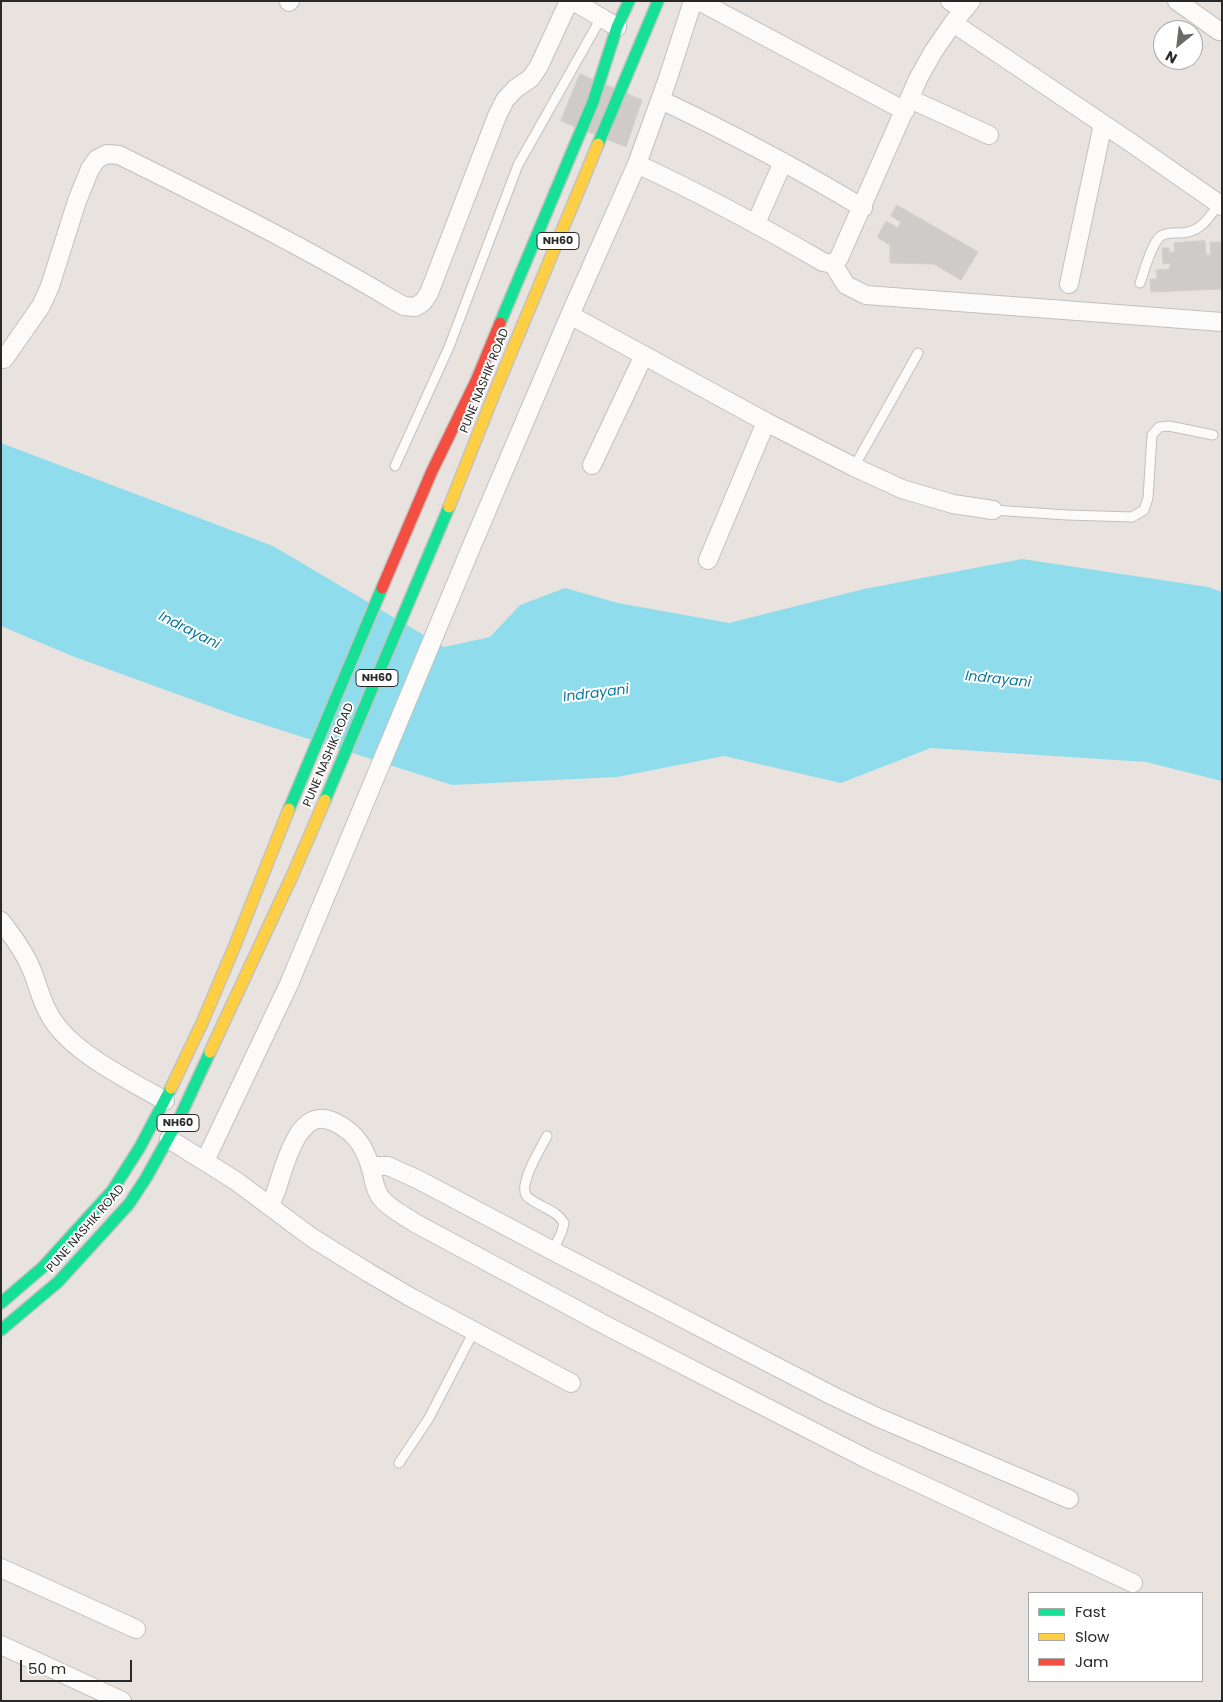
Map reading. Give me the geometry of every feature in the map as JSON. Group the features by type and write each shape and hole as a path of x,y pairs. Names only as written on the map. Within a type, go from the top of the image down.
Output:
{"highway":[{"name":"PUNE NASHIK ROAD","path":"1,1330 58,1282 107,1230 129,1204 170,1139 293,874 460,482 630,33 629,1"},
{"name":"PUNE NASHIK ROAD","path":"1,1303 43,1267 112,1191 140,1147 165,1101 213,996 267,862 432,470 476,381 594,102 630,33 658,1"}],"street":[{"path":"4,358 41,306 50,286 77,201 90,169 98,159 107,154 119,155 209,199 271,231 404,306 415,307 423,302 429,293 497,116 505,100 515,89 531,78 539,66 568,1"},
{"path":"573,1 630,33"},
{"path":"205,1161 289,984 570,314 637,164 661,100 693,1"},
{"path":"699,1 907,105 989,135"},
{"path":"1178,1 1220,32"},
{"path":"833,264 840,258 918,79 960,9 1104,124 1220,205"},
{"path":"661,100 783,162 862,208"},
{"path":"1069,284 1104,124"},
{"path":"756,223 783,162"},
{"path":"637,164 699,193 756,223 823,262 833,264 846,285 866,296 1222,322"},
{"path":"570,314 766,422 854,468 902,489 953,504 993,510"},
{"path":"592,465 644,355"},
{"path":"708,560 766,422"},
{"path":"1,921 21,947 48,1013 57,1028 69,1041 88,1055 165,1101"},
{"path":"270,1206 292,1144 303,1128 314,1120 327,1118 341,1125 361,1145 381,1198 394,1210 415,1223 634,1340 858,1455 1133,1583"},
{"path":"170,1139 236,1181 311,1237 369,1273 571,1383"},
{"path":"372,1170 377,1166 388,1166 403,1173 833,1396 877,1417 1069,1499"},
{"path":"1,1568 136,1629"},
{"path":"1,1645 122,1701"}],"lane":[{"path":"395,466 448,347 518,165 601,18"},
{"path":"1140,283 1156,242 1161,236 1169,233 1190,233 1199,229 1220,205"},
{"path":"854,468 918,353"},
{"path":"993,510 1132,517 1144,510 1148,498 1152,435 1159,427 1169,426 1214,435"},
{"path":"547,1136 527,1176 524,1187 526,1194 531,1200 560,1216 564,1223 553,1252"},
{"path":"399,1462 429,1418 474,1331"}],"water":[{"name":"Indrayani","path":"1,443 273,546 444,647 490,637 520,605 565,588 618,603 729,623 864,589 1022,559 1208,587 1222,592 1222,781 1146,762 931,748 841,783 724,756 617,777 452,785 237,716 72,656 1,626"}],"building":[{"path":"580,74 642,100 626,147 561,121"},
{"path":"897,205 978,252 961,280 934,264 890,263 890,245 877,237 886,221 898,228 901,222 891,216"},
{"path":"1205,241 1206,255 1211,255 1210,242 1222,242 1222,289 1151,292 1150,279 1157,279 1156,270 1169,269 1171,263 1163,264 1162,248 1169,248 1169,252 1175,252 1174,243"}],"traffic: fast":[{"path":"500,323 593,102 617,27 629,1"},
{"path":"598,144 658,1"},
{"path":"325,800 449,507"},
{"path":"289,809 382,588"},
{"path":"1,1330 58,1282 129,1204 179,1119 210,1052"},
{"path":"1,1303 43,1267 112,1191 140,1147 171,1088"}],"traffic: slow":[{"path":"449,507 598,144"},
{"path":"210,1052 293,874 325,800"},
{"path":"171,1088 202,1023 233,950 289,809"}],"traffic: jam":[{"path":"382,588 432,471 476,381 500,323"}]}
